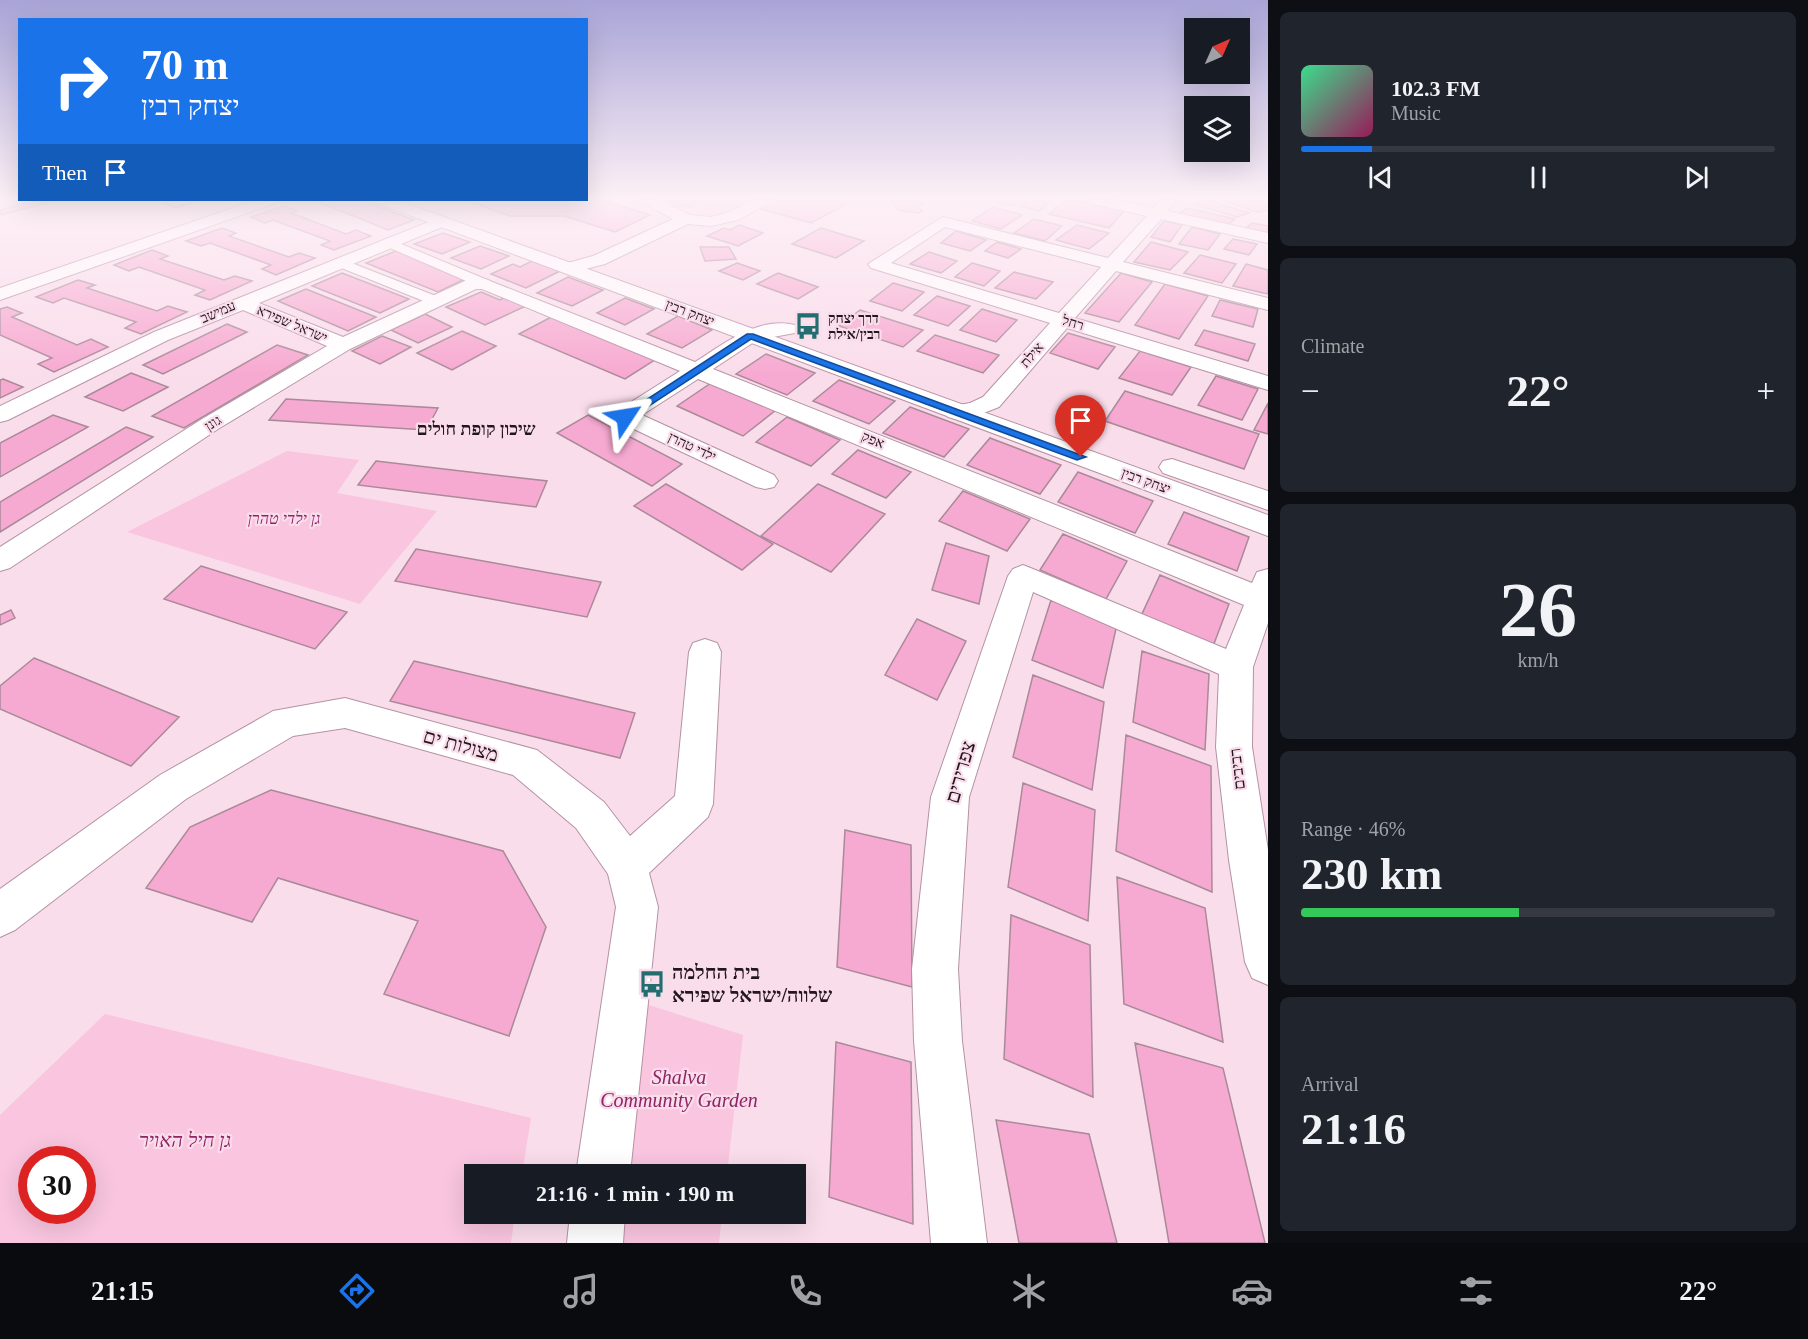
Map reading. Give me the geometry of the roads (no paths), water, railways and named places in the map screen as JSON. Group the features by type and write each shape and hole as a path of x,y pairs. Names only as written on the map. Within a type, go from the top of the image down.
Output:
{"main road":[{"path":"0,282 72,258"},
{"path":"0,294 104,258"},
{"name":"יצחק רבין","path":"581,258 788,329 1268,501"},
{"name":"יצחק רבין","path":"581,258 750,336 1268,526"}],"street":[{"name":"עמישב","path":"0,415 161,336 349,258"},
{"name":"אפק","path":"424,258 485,284 1264,589"},
{"name":"רחל","path":"886,258 877,264 1268,383"},
{"name":"רחל","path":"1081,258 1112,266"},
{"name":"אילת","path":"991,402 1118,258"},
{"path":"339,262 436,301 472,284 485,284"},
{"path":"1112,266 1268,304"},
{"name":"גונן","path":"0,561 210,424 343,345 436,301"},
{"name":"ישראל שפירא","path":"241,302 343,345"},
{"name":"ילדי טהרן","path":"765,481 625,417 750,336 768,330 788,329"},
{"path":"956,412 976,409 991,402"},
{"name":"צפרירים","path":"958,1243 938,1041 935,969 950,798 1023,576 1236,668"},
{"name":"רביבים","path":"1264,589 1236,668 1234,747 1249,860 1268,962"},
{"path":"627,866 694,804 705,652"},
{"name":"מצולות ים","path":"0,915 173,787 286,722 345,713 524,762 590,815 627,866 637,907 604,1164"},
{"path":"595,1243 597,1224"}],"place":[{"name":"דרך יצחק רבין/אילת","path":"808,326"},
{"name":"בית החלמה שלווה/ישראל שפירא","path":"652,984"}],"district":[{"name":"שיכון קופת חולים","path":"476,429"}],"park label":[{"name":"גן ילדי טהרן","path":"284,518"},
{"name":"Shalva Community Garden","path":"679,1088"},
{"name":"גן חיל האויר","path":"185,1140"}]}
